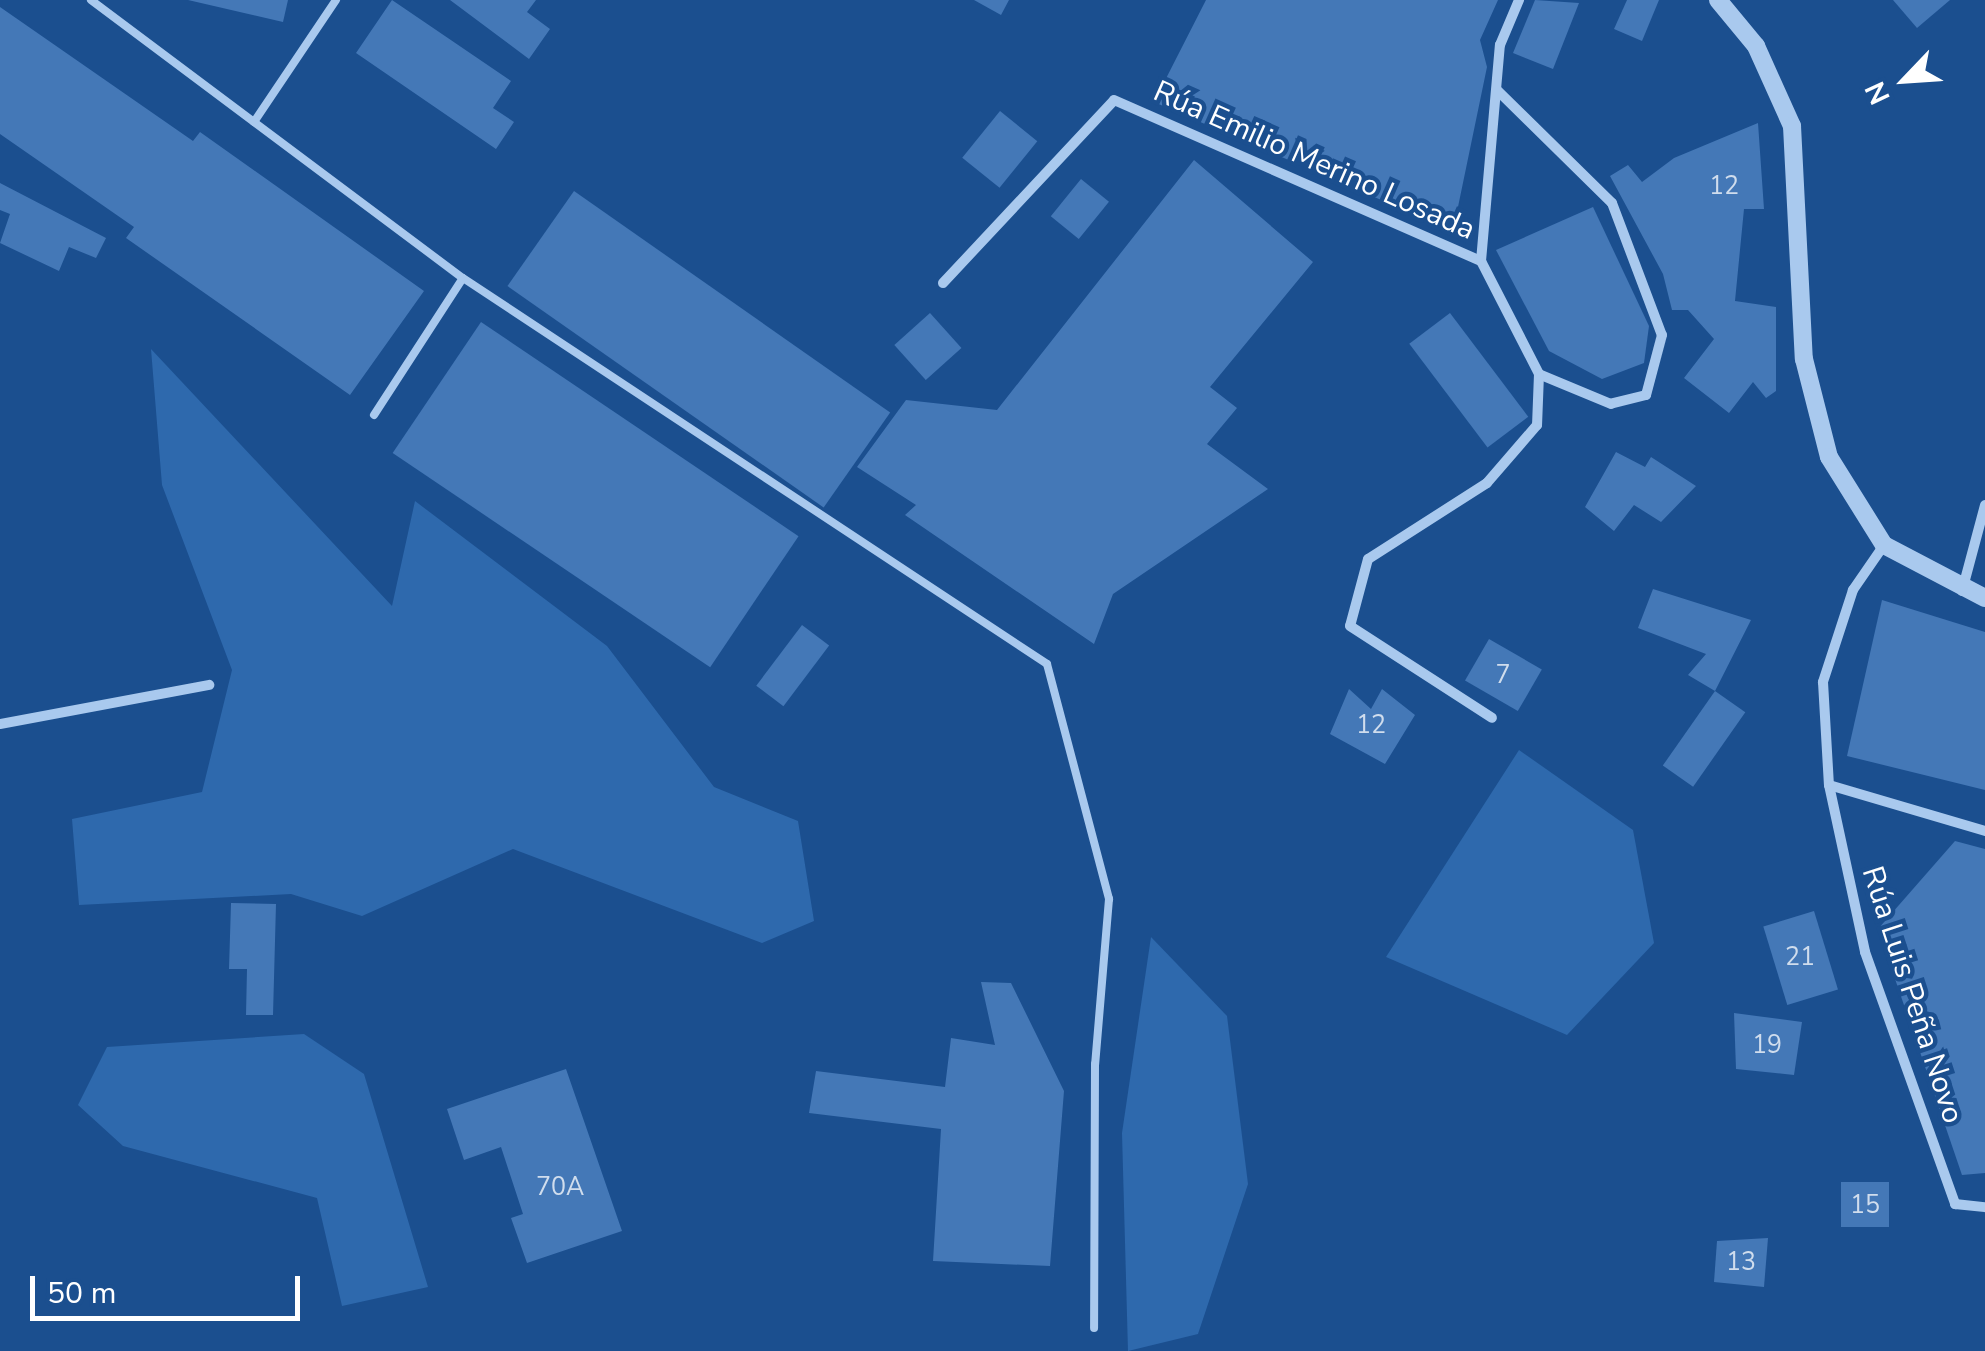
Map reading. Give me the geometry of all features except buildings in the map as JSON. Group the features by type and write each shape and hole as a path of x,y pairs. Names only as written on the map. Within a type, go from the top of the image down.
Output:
{"street":[{"name":"Rúa Emilio Merino Losada","path":"942,283 1056,152 1114,100 1480,261 1500,45 1519,0"},
{"path":"1718,0 1756,46 1792,126 1812,406 1857,512 1884,544 1962,592 1985,598"},
{"path":"1497,90 1612,203 1662,335 1646,395 1611,404 1539,374"},
{"path":"1480,261 1539,374 1538,425 1487,483 1368,559 1350,626 1492,718"},
{"path":"1962,592 1985,505"},
{"name":"Rúa Luis Peña Novo","path":"1884,544 1853,590 1822,682 1828,785 1866,952 1954,1204 1985,1207"},
{"path":"0,724 209,684"},
{"path":"1828,785 1985,830"}],"lane":[{"path":"91,0 462,278 1047,664 1109,898 1096,1064 1094,1328"},
{"path":"106,11 108,0"},
{"path":"254,122 336,0"},
{"path":"374,415 462,278"}],"shaded area":[{"path":"151,349 392,606 415,501 607,646 714,787 798,821 814,921 762,943 513,849 362,916 291,894 79,905 72,819 202,792 232,670 162,485"},
{"path":"1519,750 1633,830 1654,943 1567,1035 1386,957"},
{"path":"1151,937 1227,1016 1248,1184 1198,1334 1128,1351 1122,1133"},
{"path":"304,1034 364,1074 428,1287 342,1306 317,1198 123,1146 78,1105 107,1047"}]}
